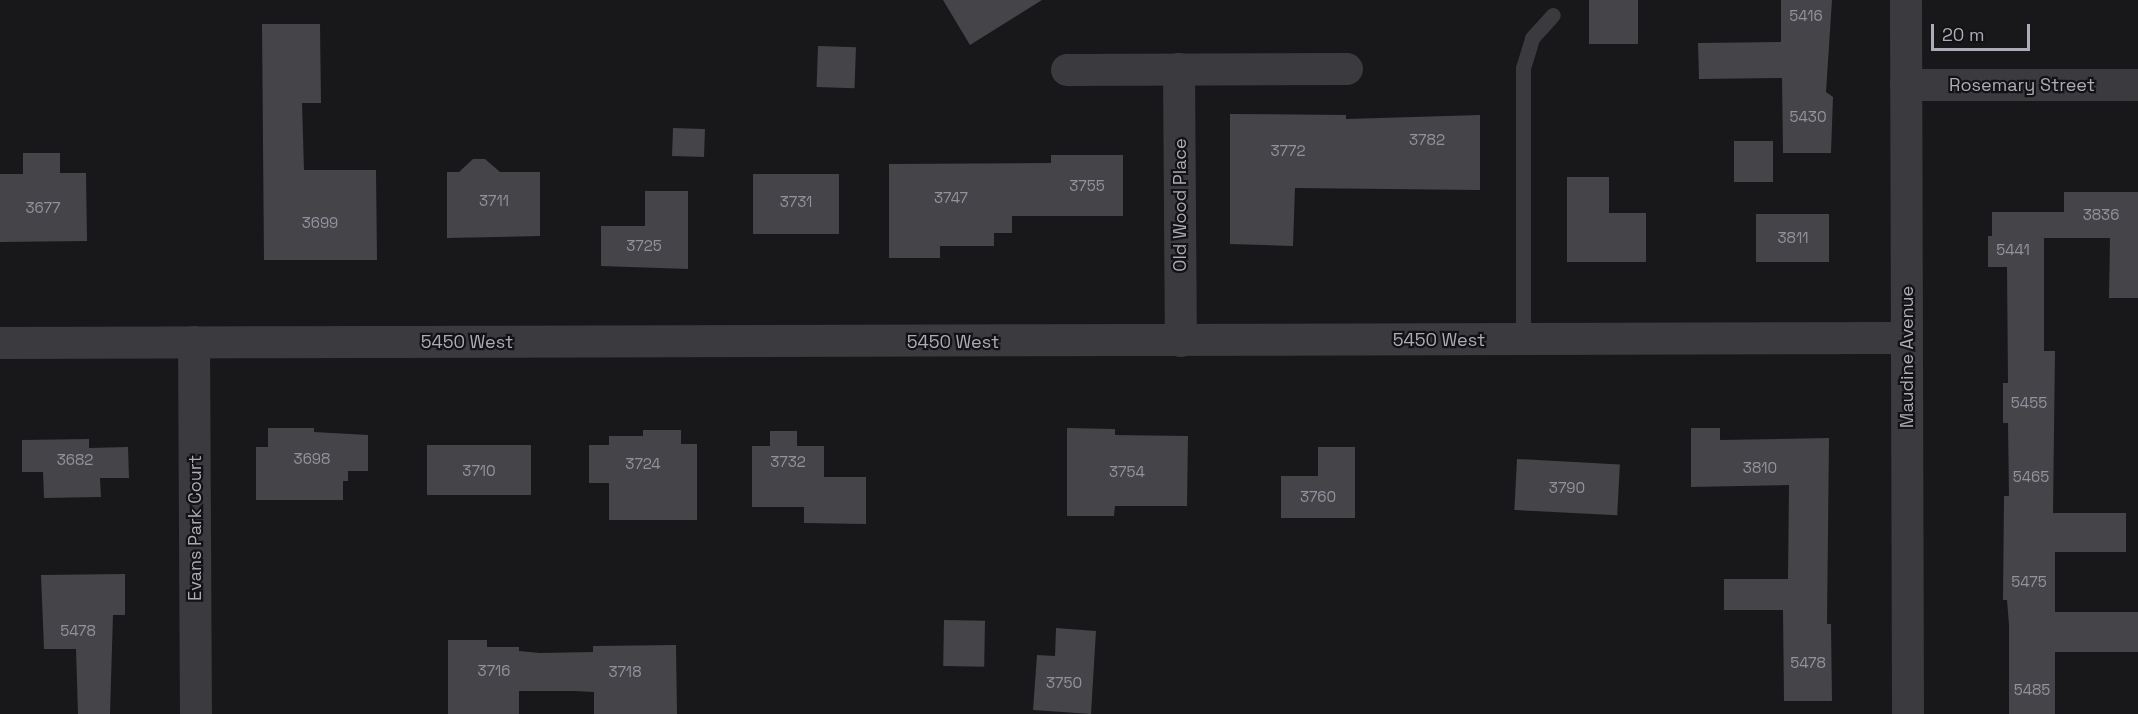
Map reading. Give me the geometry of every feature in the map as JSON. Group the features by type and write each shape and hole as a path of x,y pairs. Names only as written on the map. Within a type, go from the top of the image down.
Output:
{"street":[{"name":"Maudine Avenue","path":"1906,0 1908,714"},
{"name":"Old Wood Place","path":"1179,69 1181,341"},
{"path":"1067,70 1347,69"},
{"name":"Rosemary Street","path":"1906,85 2138,85"},
{"name":"5450 West","path":"0,343 1907,339"},
{"name":"Evans Park Court","path":"194,342 196,714"}],"lane":[{"path":"1523,340 1523,68 1532,38 1553,15"}],"building":[{"path":"943,0 1042,0 970,45"},
{"path":"1589,0 1638,0 1638,44 1589,44"},
{"path":"1781,0 1832,0 1826,92 1833,97 1831,153 1783,153 1782,78 1699,79 1698,43 1781,42"},
{"path":"262,24 320,24 321,103 302,103 304,170 376,170 377,260 264,260"},
{"path":"818,46 856,47 855,88 817,87"},
{"path":"1230,114 1346,115 1346,119 1480,115 1480,190 1295,188 1293,246 1230,244"},
{"path":"673,128 705,129 704,157 672,156"},
{"path":"1734,141 1773,141 1773,182 1734,182"},
{"path":"23,153 60,153 60,173 86,173 87,241 0,242 0,174 23,174"},
{"path":"1051,155 1123,155 1123,216 1012,216 1012,233 994,233 994,246 940,246 940,258 889,258 889,164 1051,163"},
{"path":"473,159 485,159 500,172 540,172 540,236 447,238 447,172 459,172"},
{"path":"753,174 839,174 839,234 753,234"},
{"path":"1567,177 1609,177 1609,213 1646,213 1646,262 1567,262"},
{"path":"645,191 688,191 688,269 601,266 601,226 645,226"},
{"path":"2064,192 2138,192 2138,298 2109,298 2110,238 2044,238 2044,351 2055,351 2053,513 2126,513 2126,552 2055,552 2055,612 2138,612 2138,652 2055,652 2055,714 2009,714 2009,625 2007,600 2003,600 2004,496 2009,496 2008,423 2003,423 2003,383 2008,383 2007,267 1988,267 1988,236 1992,236 1992,212 2064,212"},
{"path":"1756,214 1829,214 1829,262 1756,262"},
{"path":"268,428 314,428 314,432 368,435 368,471 348,471 348,481 343,481 343,500 256,500 256,447 268,447"},
{"path":"1067,428 1115,429 1115,435 1188,436 1187,506 1115,506 1114,516 1067,516"},
{"path":"1691,428 1720,428 1720,440 1829,438 1827,624 1831,624 1832,701 1784,701 1783,610 1724,610 1724,579 1788,579 1789,485 1691,487"},
{"path":"643,430 681,430 681,444 697,444 697,520 609,520 609,483 589,483 589,445 609,445 609,436 643,436"},
{"path":"770,431 797,431 797,446 824,446 824,477 866,477 866,524 804,523 804,507 752,507 752,446 770,446"},
{"path":"89,439 89,448 128,447 129,478 100,478 101,497 44,498 43,472 22,472 22,440"},
{"path":"427,445 531,445 531,495 427,495"},
{"path":"1318,447 1355,447 1355,518 1281,518 1281,476 1318,476"},
{"path":"1517,459 1620,464 1617,515 1514,510"},
{"path":"125,574 125,615 113,615 110,714 78,714 76,649 44,649 41,575"},
{"path":"944,620 985,621 984,667 943,666"},
{"path":"1056,628 1096,631 1091,714 1033,710 1037,655 1055,656"},
{"path":"448,640 487,640 487,647 519,647 519,651 540,653 593,652 593,646 676,645 677,714 594,714 594,692 519,691 519,714 448,714"}]}
